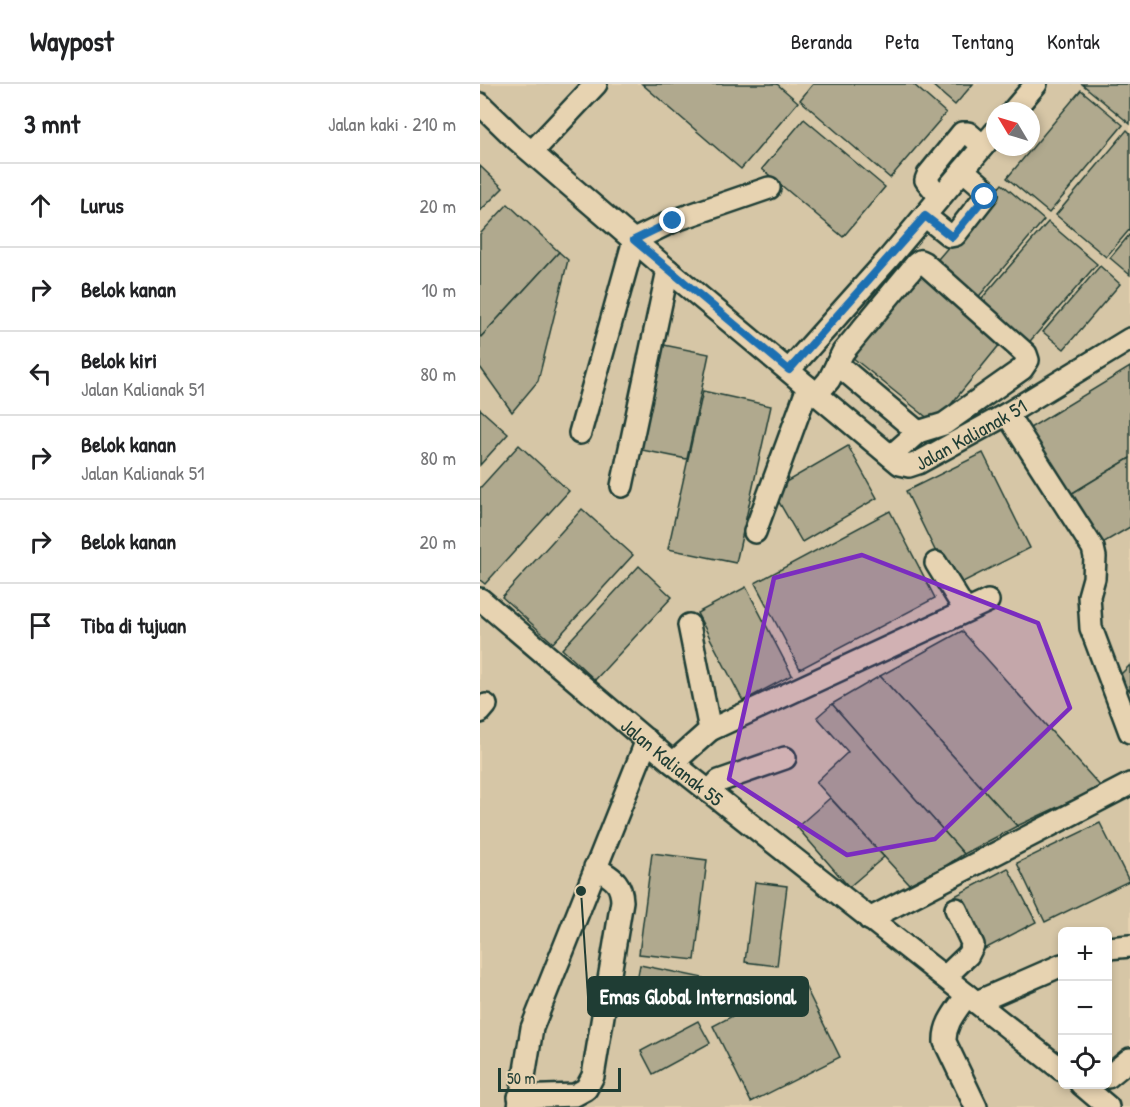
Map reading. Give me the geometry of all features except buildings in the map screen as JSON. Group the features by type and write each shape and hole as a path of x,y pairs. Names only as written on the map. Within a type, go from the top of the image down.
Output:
{"lane":[{"path":"532,152 596,84"},
{"path":"1021,102 1036,84"},
{"name":"Jalan Kalianak 51","path":"480,104 668,270 900,464 909,466 918,463 1007,414 1130,339"},
{"path":"940,197 926,180 928,175 962,133 986,138"},
{"path":"789,370 925,216 986,143"},
{"path":"925,216 950,236 955,235 987,194 985,189 963,170"},
{"path":"580,434 634,240 673,221 769,188"},
{"path":"755,532 812,390 829,380 843,351 920,261 924,262 1026,354 1028,360 1022,369 944,424 918,432 891,456"},
{"path":"622,486 668,270"},
{"path":"837,364 918,432"},
{"path":"1007,414 1093,548 1094,578 1089,596 1091,628 1130,732"},
{"path":"936,563 965,610"},
{"name":"Jalan Kalianak 55","path":"480,599 673,763 1058,1067"},
{"path":"673,763 710,730 988,601"},
{"path":"689,625 710,730"},
{"path":"595,867 617,882 621,890 622,901 593,1076 586,1089 575,1095 519,1102 532,1028 595,867 647,740"},
{"path":"710,792 719,781 785,758"},
{"path":"869,919 1031,833 1130,784"},
{"path":"945,977 968,955 973,945 956,909"},
{"path":"1112,948 1130,946"},
{"path":"976,1107 945,1042 944,1033 949,1020 972,999 1058,967"},
{"path":"1112,1073 1130,1059"},
{"path":"1091,1089 1108,1107"}],"highlighted area":[{"path":"862,555 1038,623 1070,708 935,839 847,855 729,779 774,578"}],"shaded area":[{"path":"480,84 1130,84 1130,1107 480,1107"}],"place":[{"name":"Emas Global Internasional","path":"581,891"}],"route":[{"path":"673,221 634,240 789,370 925,216 952,237 985,197"}]}
